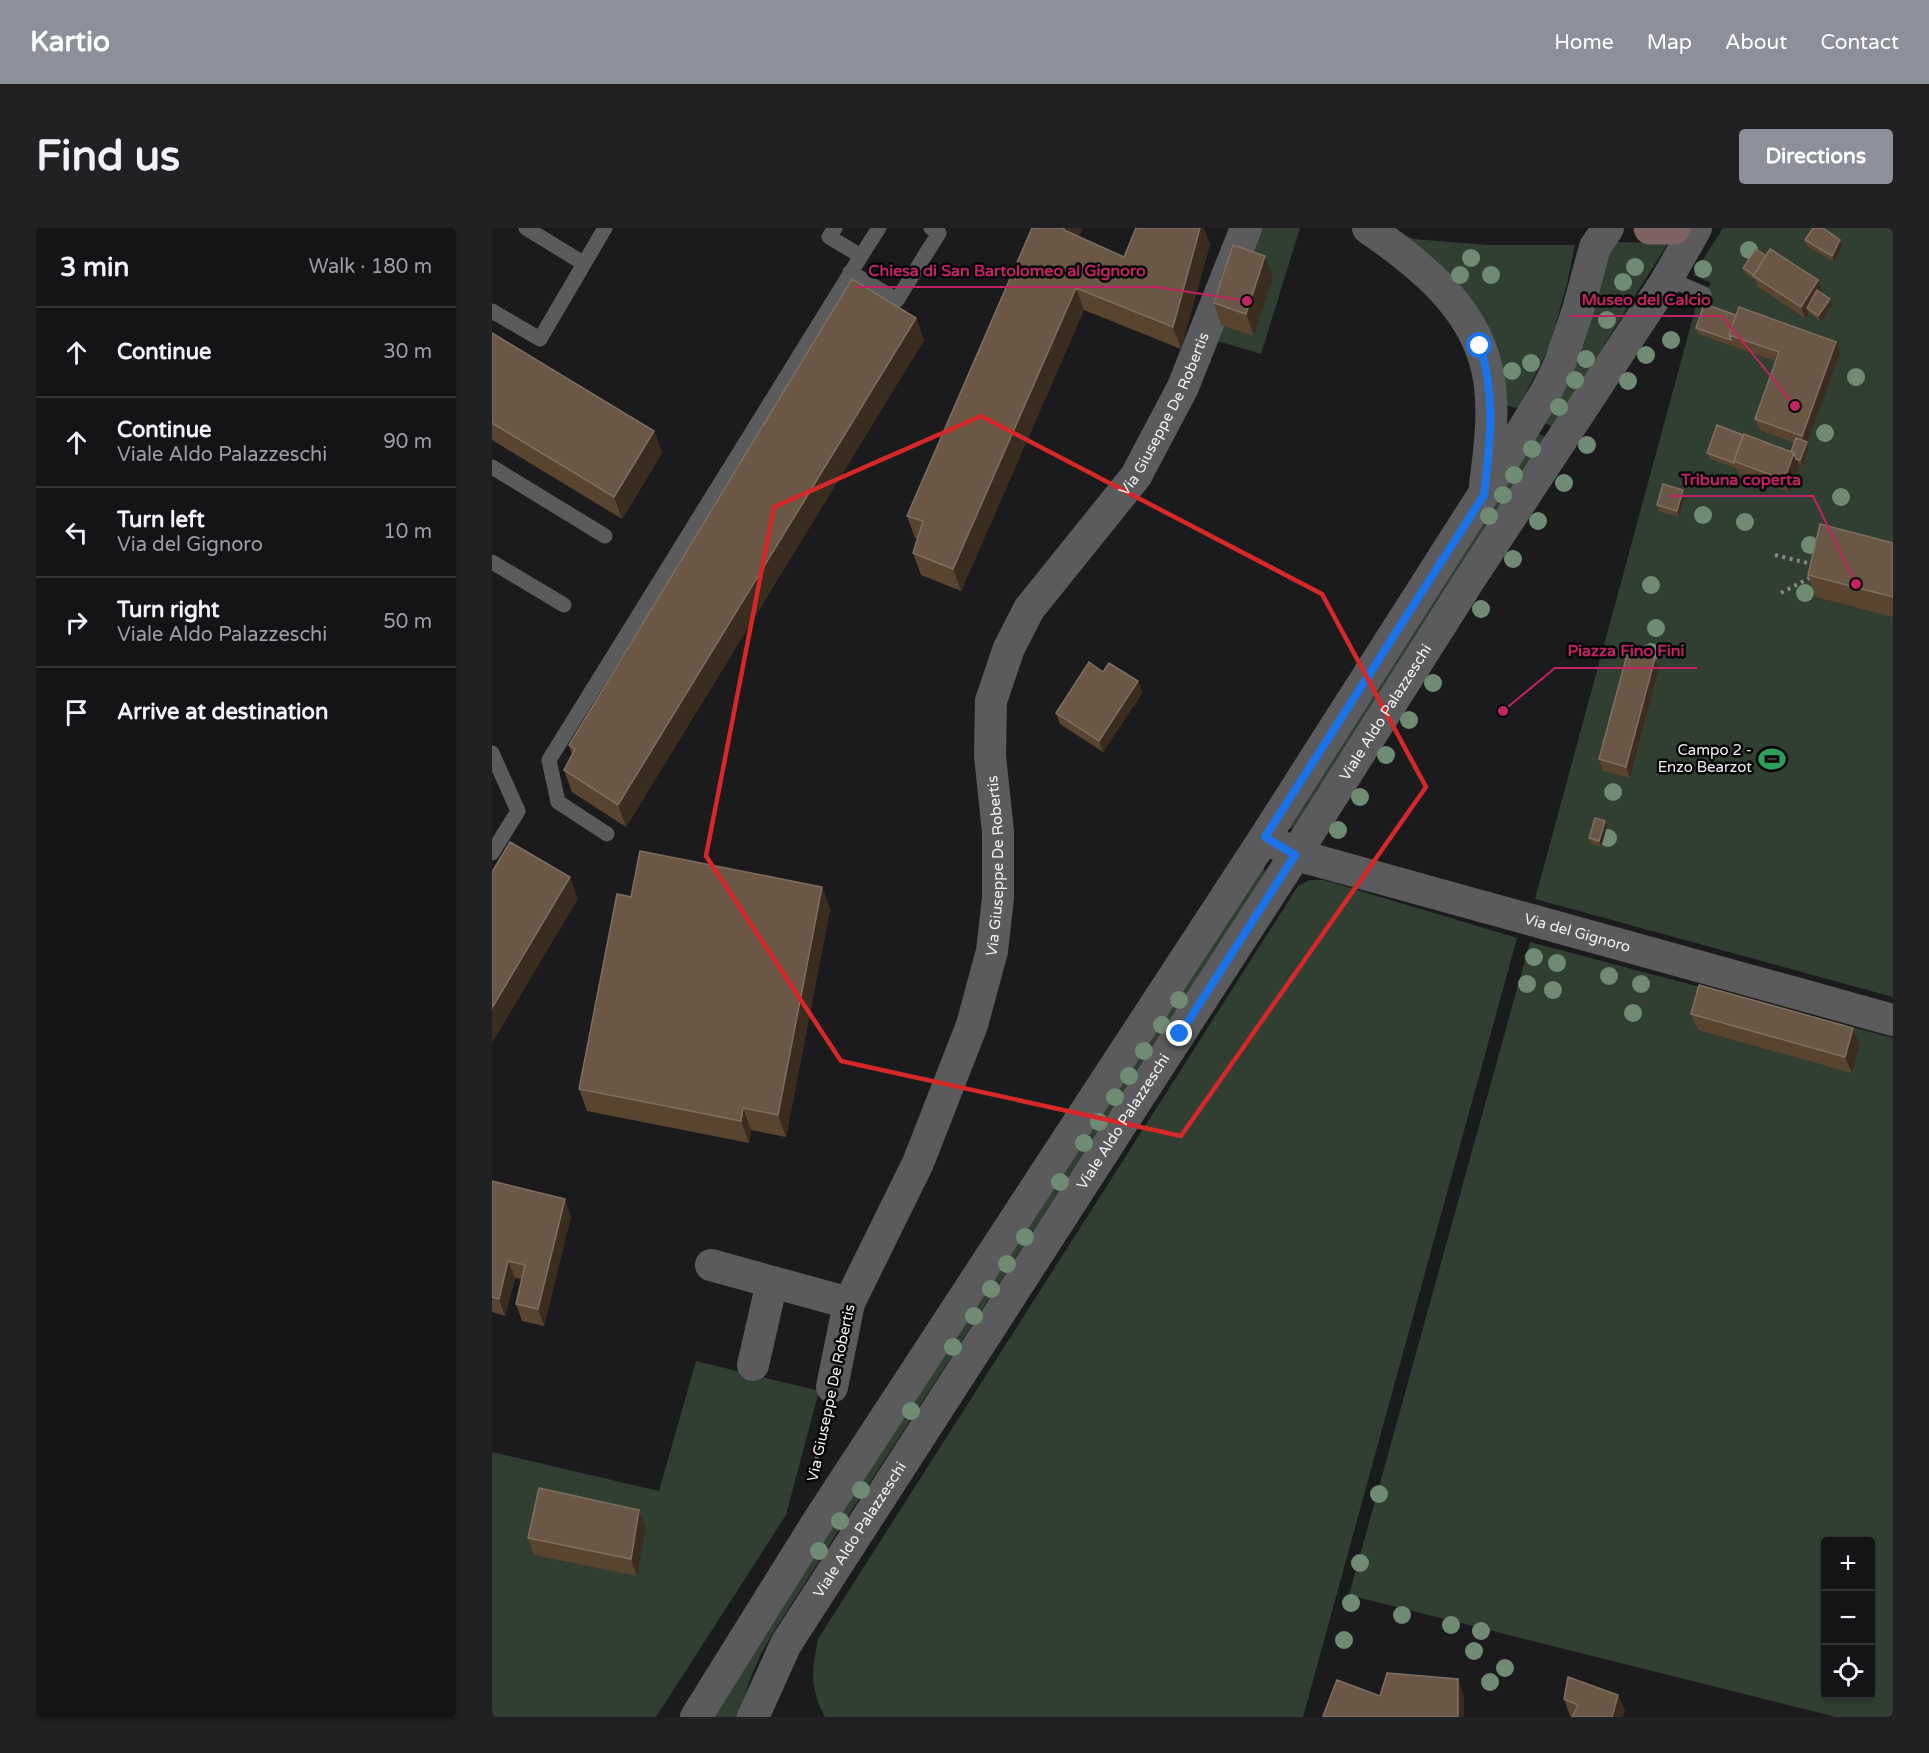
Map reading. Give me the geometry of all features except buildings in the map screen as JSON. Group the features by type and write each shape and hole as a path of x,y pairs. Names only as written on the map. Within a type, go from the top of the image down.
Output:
{"main road":[{"path":"1650,228 1674,228"}],"street":[{"name":"Via Giuseppe De Robertis","path":"832,1387 849,1303 918,1163 972,1025 992,951 998,898 998,832 990,756 991,701 1009,648 1029,609 1136,476 1183,387 1246,228"},
{"path":"1368,228 1413,262 1443,290 1458,308 1480,346 1490,383 1491,412 1484,495"},
{"path":"696,1717 820,1518 1265,837 1484,495 1556,372 1578,310 1594,247 1608,228"},
{"name":"Viale Aldo Palazzeschi","path":"753,1717 786,1644 1295,855 1472,576 1667,278 1696,228"},
{"name":"Via del Gignoro","path":"1265,837 1295,855 1893,1020"},
{"path":"711,1265 849,1303"},
{"path":"753,1365 772,1282"}],"lane":[{"path":"526,228 583,263"},
{"path":"492,310 540,339 605,228"},
{"path":"835,228 829,237 861,256"},
{"path":"607,834 558,801 549,760 879,228"},
{"path":"850,272 897,300 939,232 931,228"},
{"path":"1667,278 1704,294"},
{"path":"492,467 605,536"},
{"path":"492,562 564,605"},
{"path":"492,753 518,811 492,853"}],"path":[{"path":"1775,555 1823,567"},
{"path":"1781,593 1812,577"},
{"name":"Via Giuseppe De Robertis","path":"814,1474 832,1387"}],"highlighted area":[{"path":"981,416 1322,594 1426,787 1181,1136 841,1061 706,856 774,507"}],"green space":[{"path":"1256,228 1300,228 1261,354 1214,340"},
{"path":"1723,228 1893,228 1893,997 1535,899 1696,306 1711,283 1693,275"},
{"path":"1398,233 1414,239 1487,245 1575,245 1549,348 1518,408 1502,405"},
{"path":"1609,242 1668,243 1553,427 1543,422"},
{"path":"1537,432 1546,438 1293,828 1288,830"},
{"path":"1260,867 1264,868 1265,872 1246,903 773,1633 750,1679 738,1717 713,1717 764,1627"},
{"path":"1309,880 1324,880 1517,938 1303,1717 825,1717 816,1697 813,1679 818,1639 1298,886"},
{"path":"1530,942 1893,1038 1893,1717 1836,1717 1349,1595"},
{"path":"696,1361 819,1391 786,1515 656,1717 492,1717 492,1452 659,1491"}],"place":[{"name":"Chiesa di San Bartolomeo al Gignoro","path":"1247,301"},
{"name":"Museo del Calcio","path":"1795,406"},
{"name":"Tribuna coperta","path":"1856,584"},
{"name":"Piazza Fino Fini","path":"1503,711"},
{"name":"Campo 2 - Enzo Bearzot","path":"1772,759"}],"route":[{"path":"1180,1034 1295,855 1265,837 1484,495 1491,412 1490,383 1480,346"}]}
